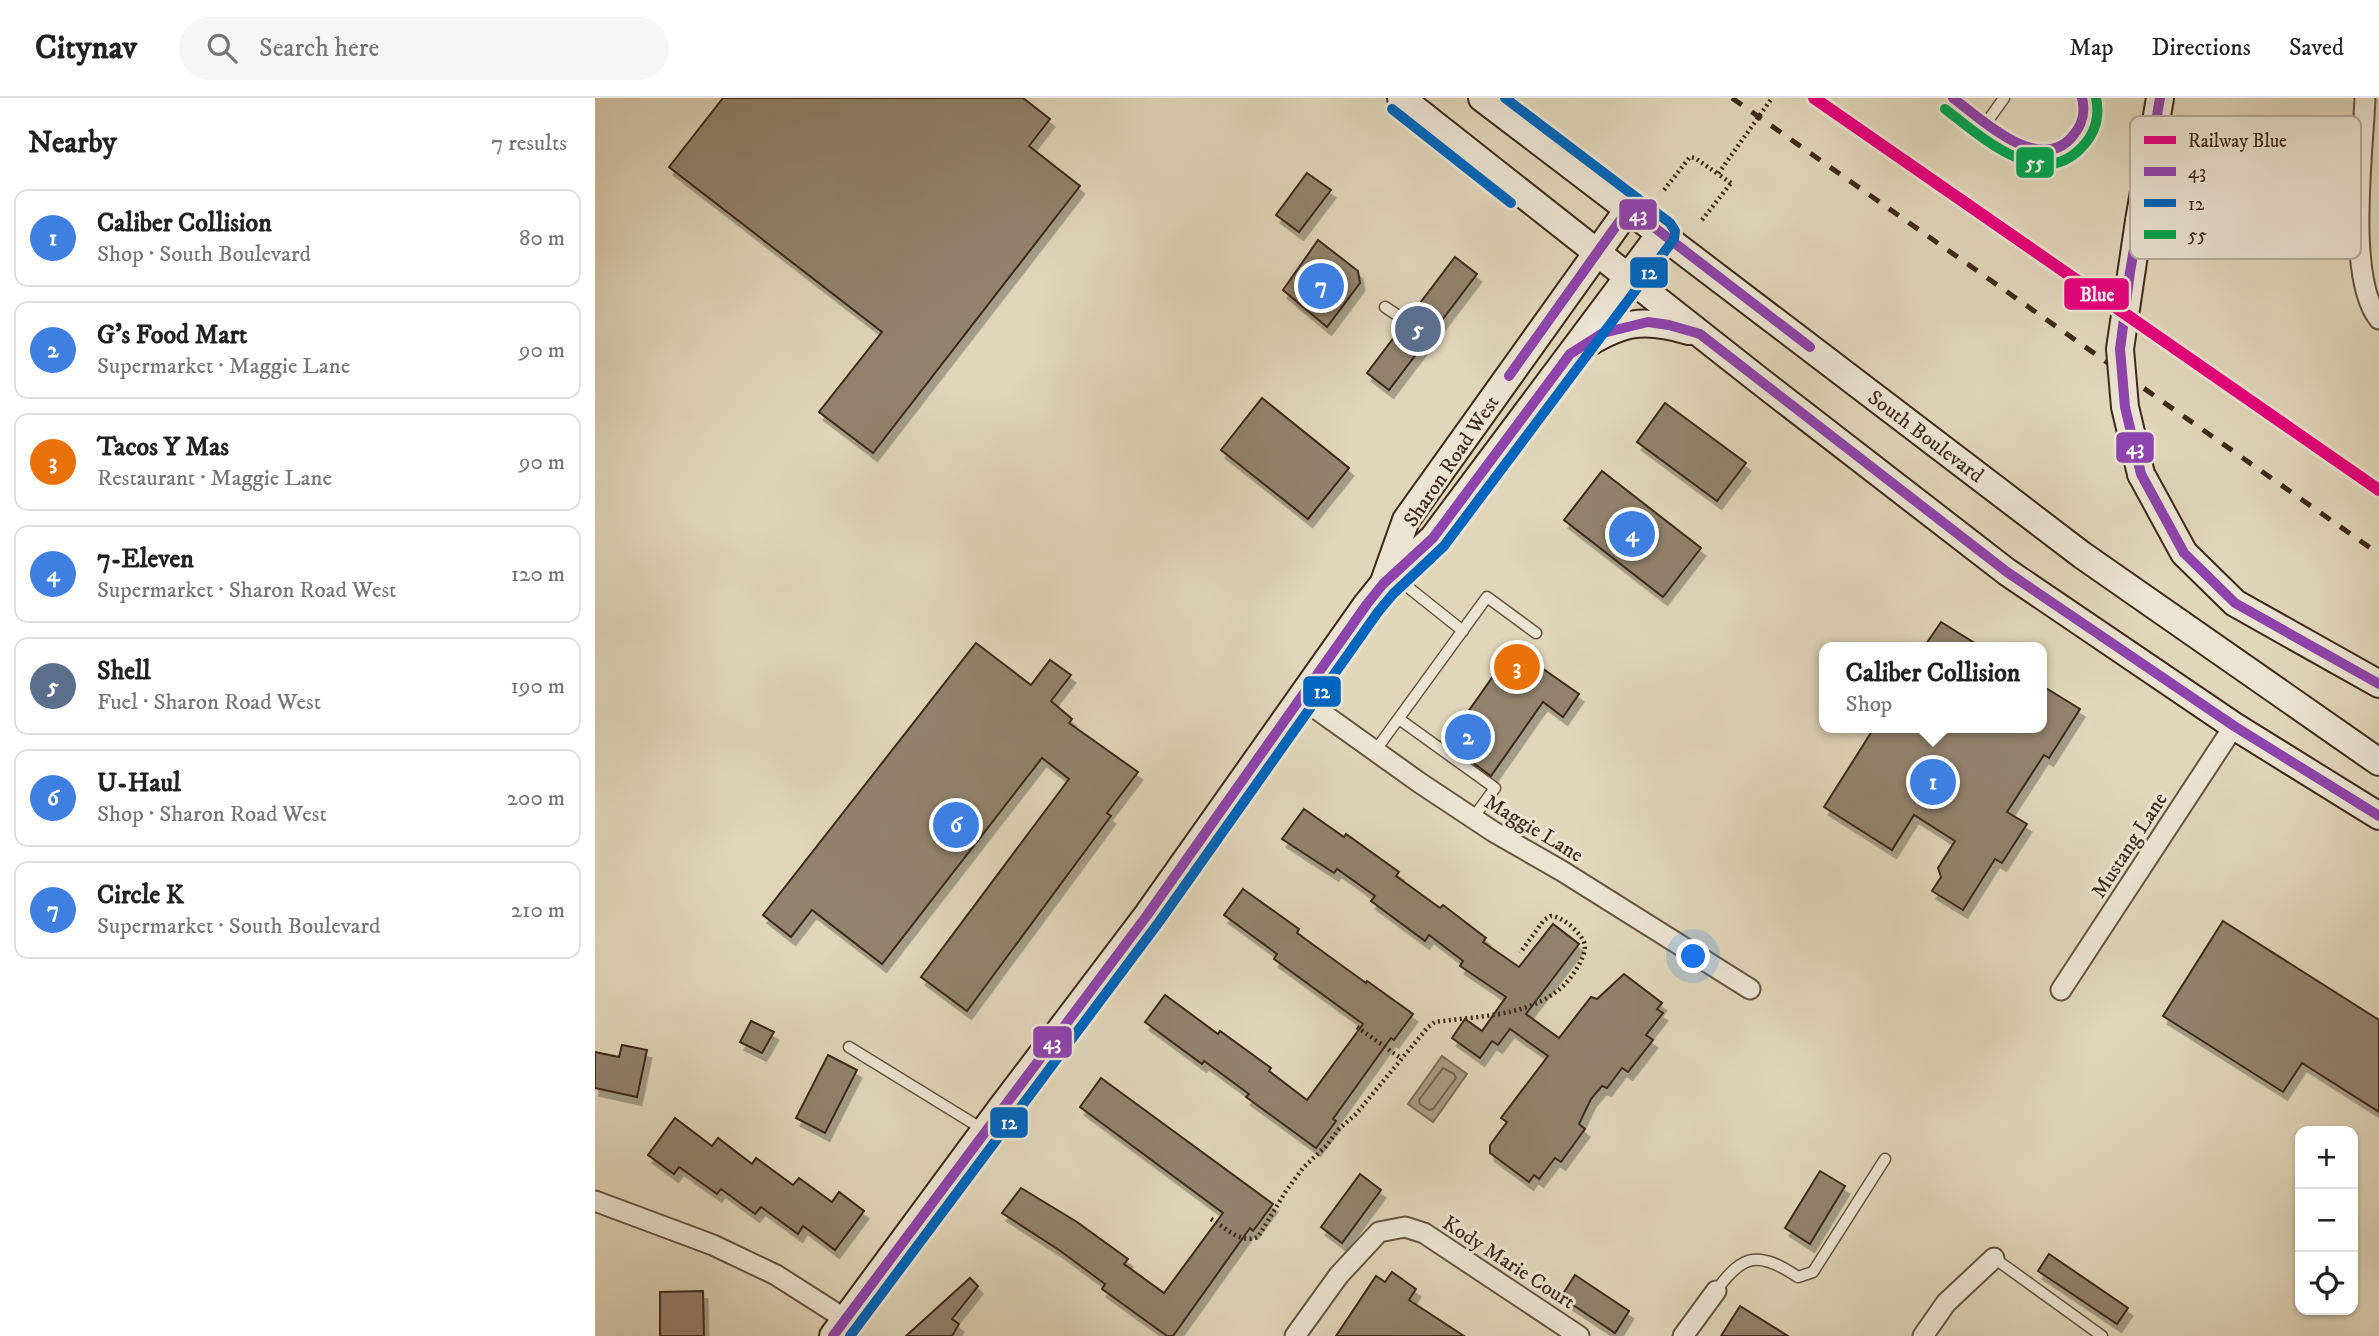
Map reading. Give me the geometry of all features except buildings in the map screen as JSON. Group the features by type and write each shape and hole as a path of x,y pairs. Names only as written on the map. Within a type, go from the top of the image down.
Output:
{"main road":[{"path":"1401,98 2007,572 2234,726 2379,816"},
{"name":"South Boulevard","path":"1482,98 2082,555 2379,762"},
{"path":"2157,116 2160,98"},
{"name":"Sharon Road West","path":"1388,580 1406,520 1629,208"},
{"name":"Sharon Road West","path":"839,1327 1148,914 1388,580 1433,538 1661,233"},
{"path":"2133,259 2120,349 2125,407 2141,474 2183,553 2235,603 2379,684"},
{"path":"1570,354 1603,333 1648,322 1700,334"}],"street":[{"path":"2361,181 2365,98"},
{"path":"2360,259 2372,310 2379,319"},
{"name":"Maggie Lane","path":"1301,698 1473,818 1750,989"},
{"name":"Mustang Lane","path":"2061,990 2234,726"},
{"path":"595,1201 713,1245 776,1275 839,1327"},
{"name":"Kody Marie Court","path":"1295,1336 1339,1275 1379,1232 1405,1227 1424,1233 1579,1336"},
{"path":"1923,1336 1946,1303 1994,1258"},
{"path":"1683,1336 1716,1291"}],"lane":[{"path":"1953,98 2018,144 2037,150 2056,150 2070,141 2082,125 2085,109 2082,98"},
{"path":"1987,122 2004,98"},
{"path":"1385,307 1406,321"},
{"path":"1388,580 1463,631"},
{"path":"1375,751 1487,597 1536,633"},
{"path":"1399,719 1495,788 1473,818"},
{"path":"849,1046 984,1130"},
{"path":"1716,1291 1731,1270 1753,1259 1777,1263 1798,1277 1813,1272 1885,1159"},
{"path":"1994,1258 2102,1336"}],"path":[{"path":"1718,174 1772,98"},
{"path":"1664,190 1690,157 1731,183 1702,220"},
{"path":"1211,1219 1240,1238 1250,1240 1258,1237 1303,1168 1356,1114 1435,1022 1515,1011 1535,1005 1557,993 1569,982 1585,950 1584,942 1569,925 1559,917 1551,916 1520,953"},
{"path":"1357,1027 1402,1059"}],"water":[{"path":"1442,1056 1467,1074 1433,1122 1408,1104"}],"railway":[{"path":"1732,98 2379,554"}],"rail line":[{"name":"Blue","path":"1814,98 2379,490"}],"transit line":[{"name":"12","path":"850,1336 1159,922 1378,612 1393,594 1444,546 1674,239 1675,231 1670,223 1505,98"},
{"name":"43","path":"1953,98 2010,139 2027,147 2043,150 2058,147 2075,133 2083,115 2082,98"},
{"name":"55","path":"1945,109 2010,155 2029,162 2047,164 2065,160 2086,143 2095,125 2096,98"},
{"name":"43","path":"2157,116 2160,98"},
{"name":"12","path":"1392,109 1511,203"},
{"name":"43","path":"1509,376 1629,208 1810,347"},
{"name":"43","path":"2132,259 2120,349 2125,407 2141,474 2184,553 2235,603 2379,684"},
{"name":"43","path":"833,1336 1148,914 1367,604 1383,584 1433,538 1570,354 1603,333 1648,322 1700,334 2007,572 2234,726 2379,816"}],"place":[{"name":"Circle K","path":"1321,286"},
{"name":"Shell","path":"1418,329"},
{"name":"7-Eleven","path":"1632,534"},
{"name":"Tacos Y Mas","path":"1517,667"},
{"name":"G's Food Mart","path":"1468,737"},
{"name":"Caliber Collision","path":"1933,782"},
{"name":"U-Haul","path":"956,825"}]}
